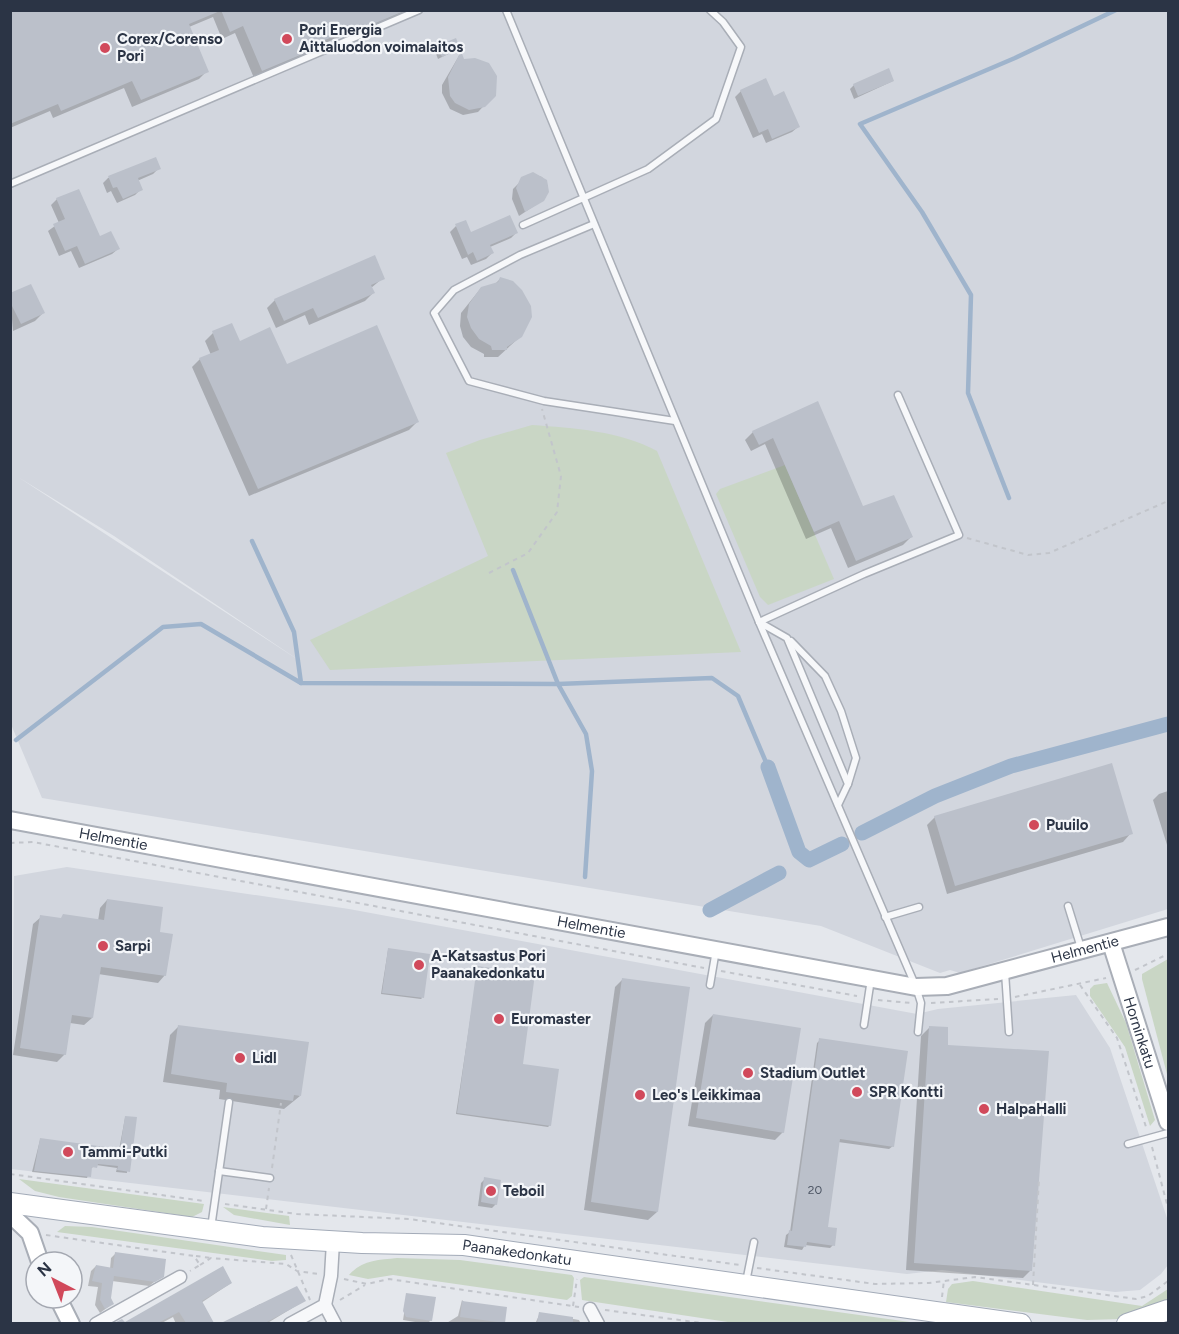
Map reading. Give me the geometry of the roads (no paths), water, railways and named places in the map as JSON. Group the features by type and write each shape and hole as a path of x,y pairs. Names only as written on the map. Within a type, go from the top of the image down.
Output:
{"main road":[{"name":"Paanakedonkatu","path":"10,1203 210,1231 293,1239 464,1245 1021,1323"},
{"path":"1127,1323 1168,1309"},
{"path":"1157,1323 1168,1309"}],"street":[{"name":"Helmentie","path":"10,820 916,987 947,986 1168,927"},
{"name":"Horninkatu","path":"1111,943 1168,1122"},
{"path":"10,1214 30,1233 36,1250"},
{"path":"290,1323 319,1308 331,1276 333,1242"},
{"path":"96,1323 180,1277"},
{"path":"319,1308 335,1323"},
{"path":"590,1308 598,1323"}],"lane":[{"path":"10,184 418,10"},
{"path":"506,10 759,622 916,987 921,1003 918,1032"},
{"path":"523,225 648,169 716,119 741,47 723,22 710,10"},
{"path":"594,224 520,255 454,290 434,313 470,381 544,401 675,421"},
{"path":"759,622 864,574 959,535 898,395"},
{"path":"759,622 787,638 825,676 841,711 856,758 848,784 837,805"},
{"path":"787,638 848,784"},
{"path":"1068,906 1082,951"},
{"path":"885,917 919,907"},
{"path":"710,985 716,950"},
{"path":"1005,971 1009,1032"},
{"path":"864,1025 871,979"},
{"path":"210,1231 229,1102"},
{"path":"1128,1144 1168,1133"},
{"path":"219,1171 270,1179"},
{"path":"745,1286 754,1242"}],"waterway":[{"path":"1009,498 968,393 971,295 922,212 860,124 1015,58 1116,10"},
{"path":"252,541 294,632 301,683"},
{"path":"513,570 558,684 586,734 592,771 585,877"},
{"path":"16,740 163,627 201,624 301,683 558,684 712,678 738,696 768,767"},
{"path":"862,833 935,796 1011,766 1168,724"},
{"path":"768,767 799,852 809,860 842,844"},
{"path":"710,910 779,873"}],"place":[{"name":"Pori Energia Aittaluodon voimalaitos","path":"287,39"},
{"name":"Corex/Corenso Pori","path":"105,48"},
{"name":"Puuilo","path":"1034,825"},
{"name":"Sarpi","path":"103,946"},
{"name":"A-Katsastus Pori Paanakedonkatu","path":"419,965"},
{"name":"Euromaster","path":"499,1019"},
{"name":"Lidl","path":"240,1058"},
{"name":"Stadium Outlet","path":"748,1073"},
{"name":"SPR Kontti","path":"857,1092"},
{"name":"Leo's Leikkimaa","path":"640,1095"},
{"name":"HalpaHalli","path":"984,1109"},
{"name":"Tammi-Putki","path":"68,1152"},
{"name":"Teboil","path":"491,1191"}]}
